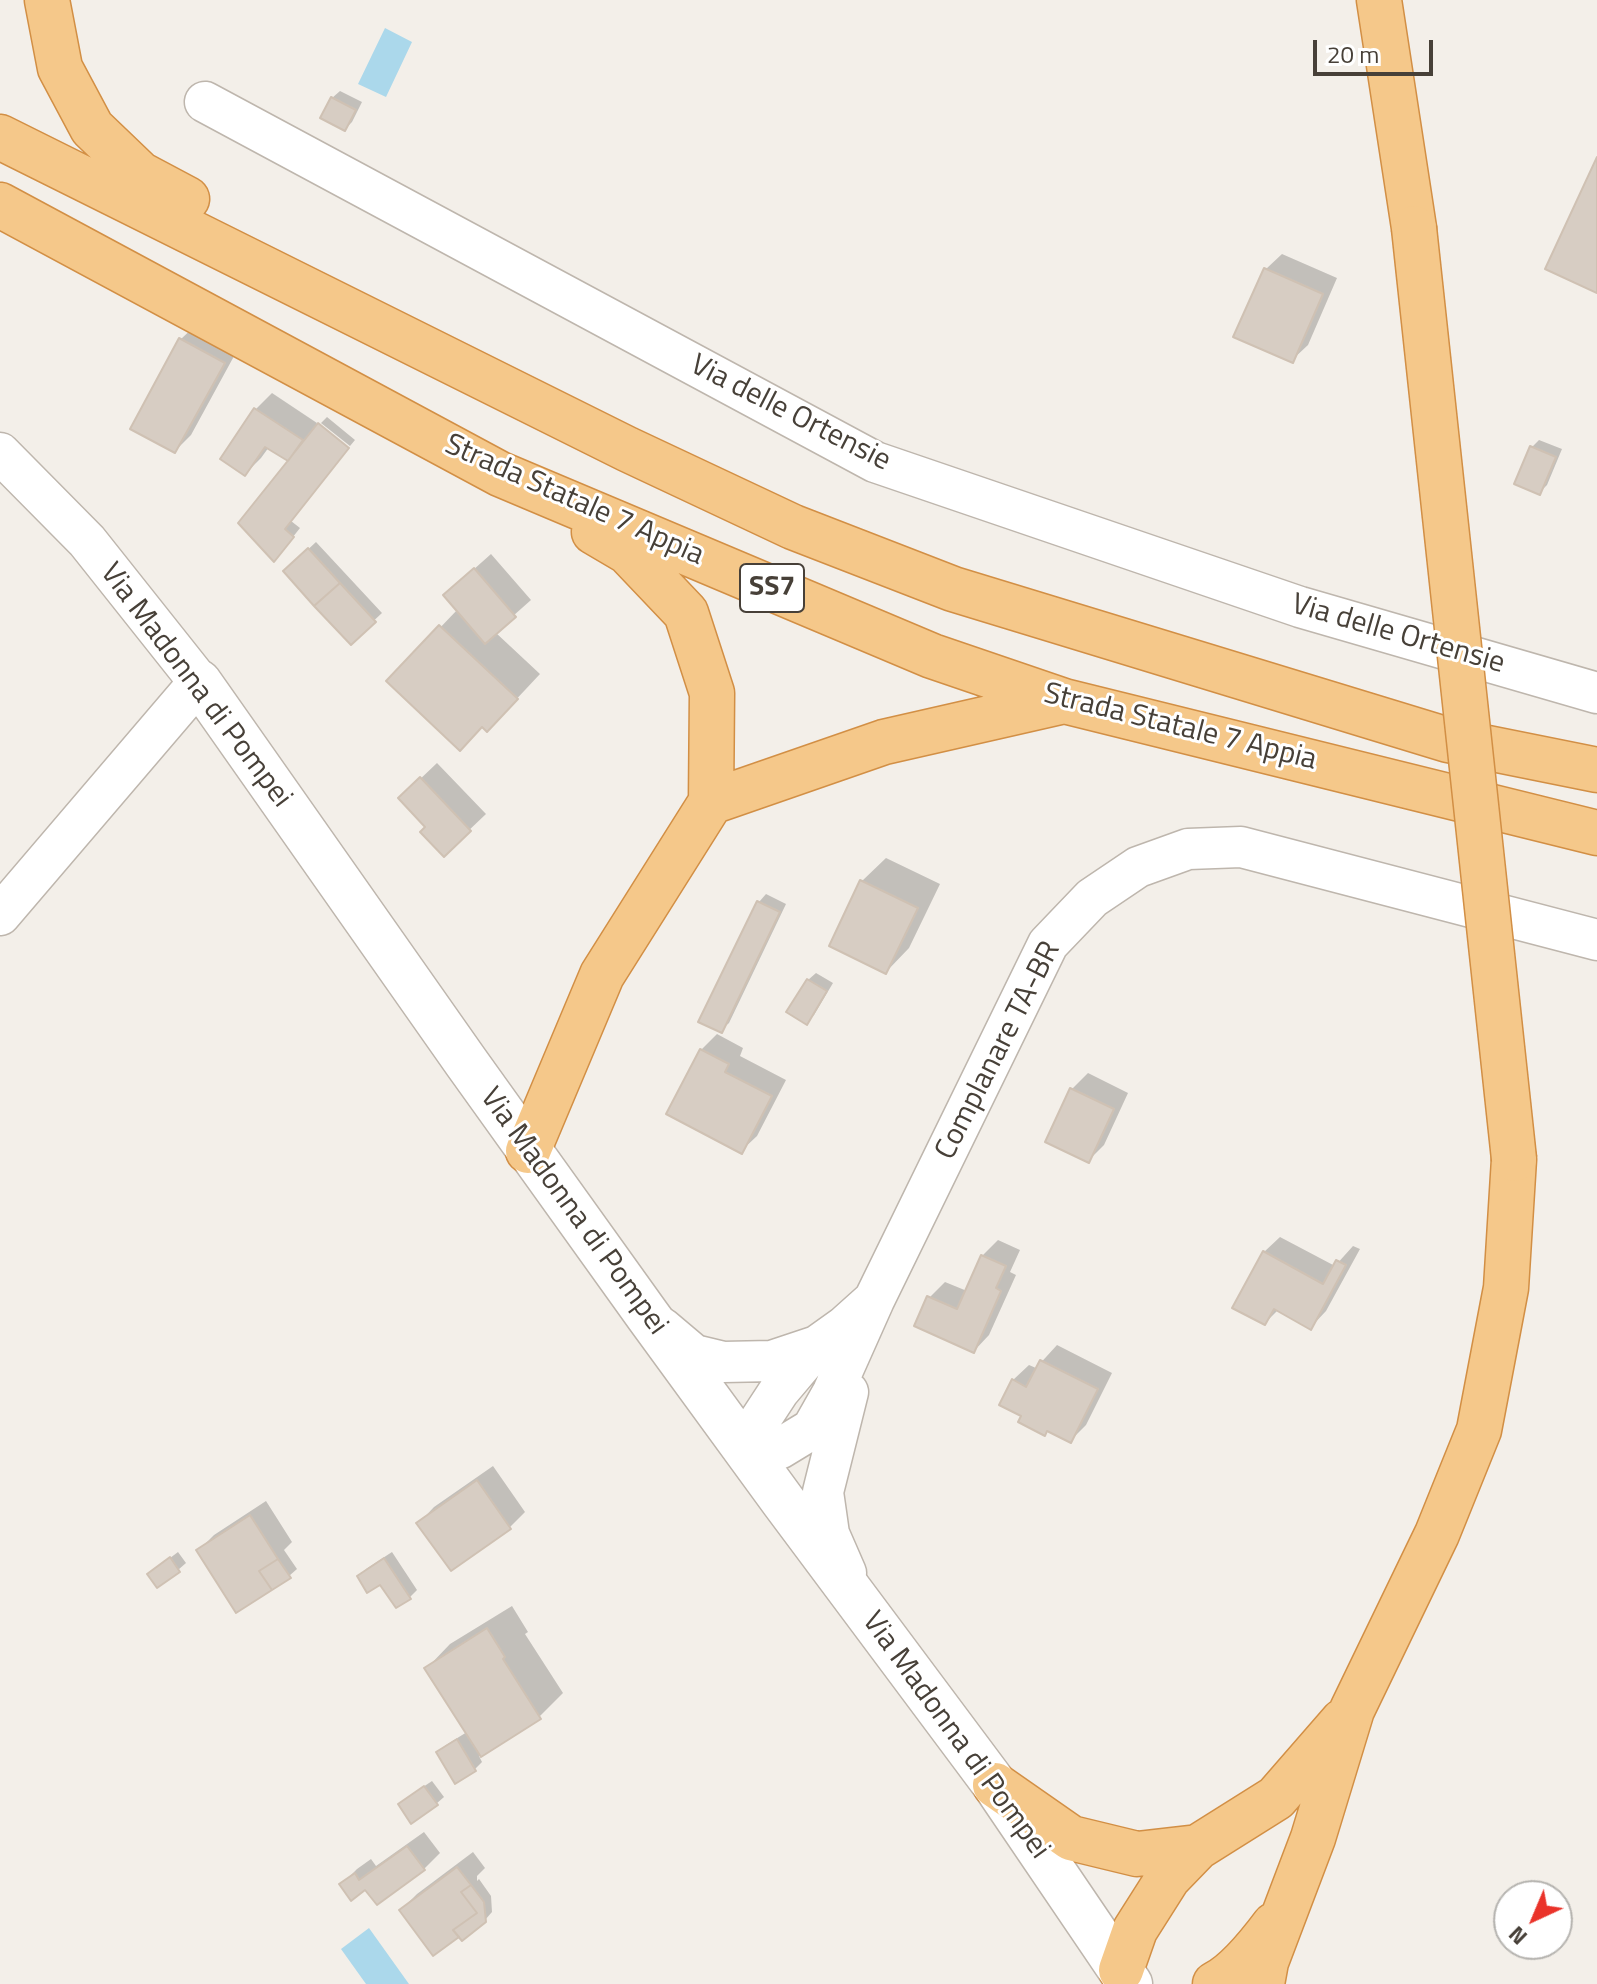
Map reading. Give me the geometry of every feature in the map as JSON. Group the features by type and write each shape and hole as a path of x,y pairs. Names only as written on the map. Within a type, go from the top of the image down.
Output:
{"highway":[{"path":"47,0 60,68 66,80 92,128 140,174 466,350 627,449"},
{"path":"1262,1984 1266,1962 1313,1838 1352,1710 1437,1534 1479,1430 1506,1288 1514,1159 1414,228 1379,0"},
{"name":"Strada Statale 7 Appia","path":"0,137 627,449 793,527 953,589 1448,740 1597,770"},
{"name":"Strada Statale 7 Appia","path":"0,205 500,474 932,656 1064,701 1597,833"},
{"path":"500,474 628,552 686,613 712,693 711,802 602,975 528,1151"},
{"path":"711,802 884,742 1064,701"},
{"path":"1125,1977 1135,1930 1168,1878 1198,1847 1276,1798 1352,1710"},
{"path":"995,1785 1071,1838 1137,1854 1198,1847"},
{"path":"1215,1984 1258,1946 1287,1907"}],"street":[{"name":"Via delle Ortensie","path":"205,102 875,462 1300,607 1597,693"},
{"name":"Via Madonna di Pompei","path":"0,453 87,541 199,682 528,1151 995,1785 1125,1977"},
{"path":"0,915 199,682"},
{"name":"Complanare TA-BR","path":"874,1300 1048,944 1092,898 1138,867 1188,849 1241,847 1597,940"},
{"path":"874,1300 833,1392 812,1429 779,1449 743,1446 779,1391 817,1346 874,1300"},
{"path":"861,1606 829,1534 823,1492 874,1300"},
{"path":"648,1316 694,1355 723,1362 772,1361 817,1346"}],"water":[{"path":"385,28 412,42 386,97 358,84"},
{"path":"369,1928 409,1984 366,1984 341,1949"}],"building":[{"path":"331,97 356,110 345,131 320,118"},
{"path":"1597,157 1597,293 1545,269"},
{"path":"1264,268 1323,294 1293,363 1233,337"},
{"path":"179,338 225,363 175,453 130,429"},
{"path":"254,408 303,440 288,461 265,447 245,476 220,459"},
{"path":"318,423 349,448 285,529 294,537 274,562 238,523"},
{"path":"1530,446 1556,457 1540,495 1514,484"},
{"path":"308,548 340,583 314,606 283,571"},
{"path":"474,568 516,617 485,644 443,595"},
{"path":"340,583 376,622 351,645 314,606"},
{"path":"439,625 518,699 487,732 482,727 460,751 386,681"},
{"path":"420,777 471,831 444,857 420,832 425,827 398,798"},
{"path":"860,880 918,908 886,974 829,946"},
{"path":"757,901 780,912 722,1033 698,1022"},
{"path":"807,979 827,991 807,1025 786,1012"},
{"path":"700,1049 729,1064 725,1072 772,1096 742,1154 666,1114"},
{"path":"1070,1088 1114,1109 1089,1163 1045,1142"},
{"path":"1263,1251 1323,1284 1336,1260 1346,1265 1311,1330 1274,1309 1265,1325 1232,1308"},
{"path":"981,1255 1006,1266 996,1288 1001,1291 974,1353 914,1326 927,1296 957,1309"},
{"path":"1040,1360 1098,1389 1071,1443 1047,1431 1045,1436 1018,1422 1021,1416 999,1405 1012,1379 1026,1387"},
{"path":"477,1480 511,1529 451,1571 416,1523"},
{"path":"250,1515 278,1559 259,1571 272,1590 236,1613 196,1550"},
{"path":"170,1557 180,1572 157,1588 147,1574"},
{"path":"384,1558 411,1599 396,1608 380,1585 367,1593 357,1576"},
{"path":"278,1559 291,1578 272,1590 259,1571"},
{"path":"487,1628 541,1719 481,1757 424,1668"},
{"path":"457,1739 476,1771 455,1784 436,1752"},
{"path":"424,1786 438,1805 411,1824 398,1804"},
{"path":"407,1846 425,1870 377,1905 365,1890 351,1901 339,1884 355,1873 359,1880"},
{"path":"457,1867 471,1885 461,1892 477,1913 453,1930 459,1937 433,1956 399,1910"},
{"path":"471,1885 484,1902 486,1922 462,1941 453,1930 477,1913 461,1892"}]}
